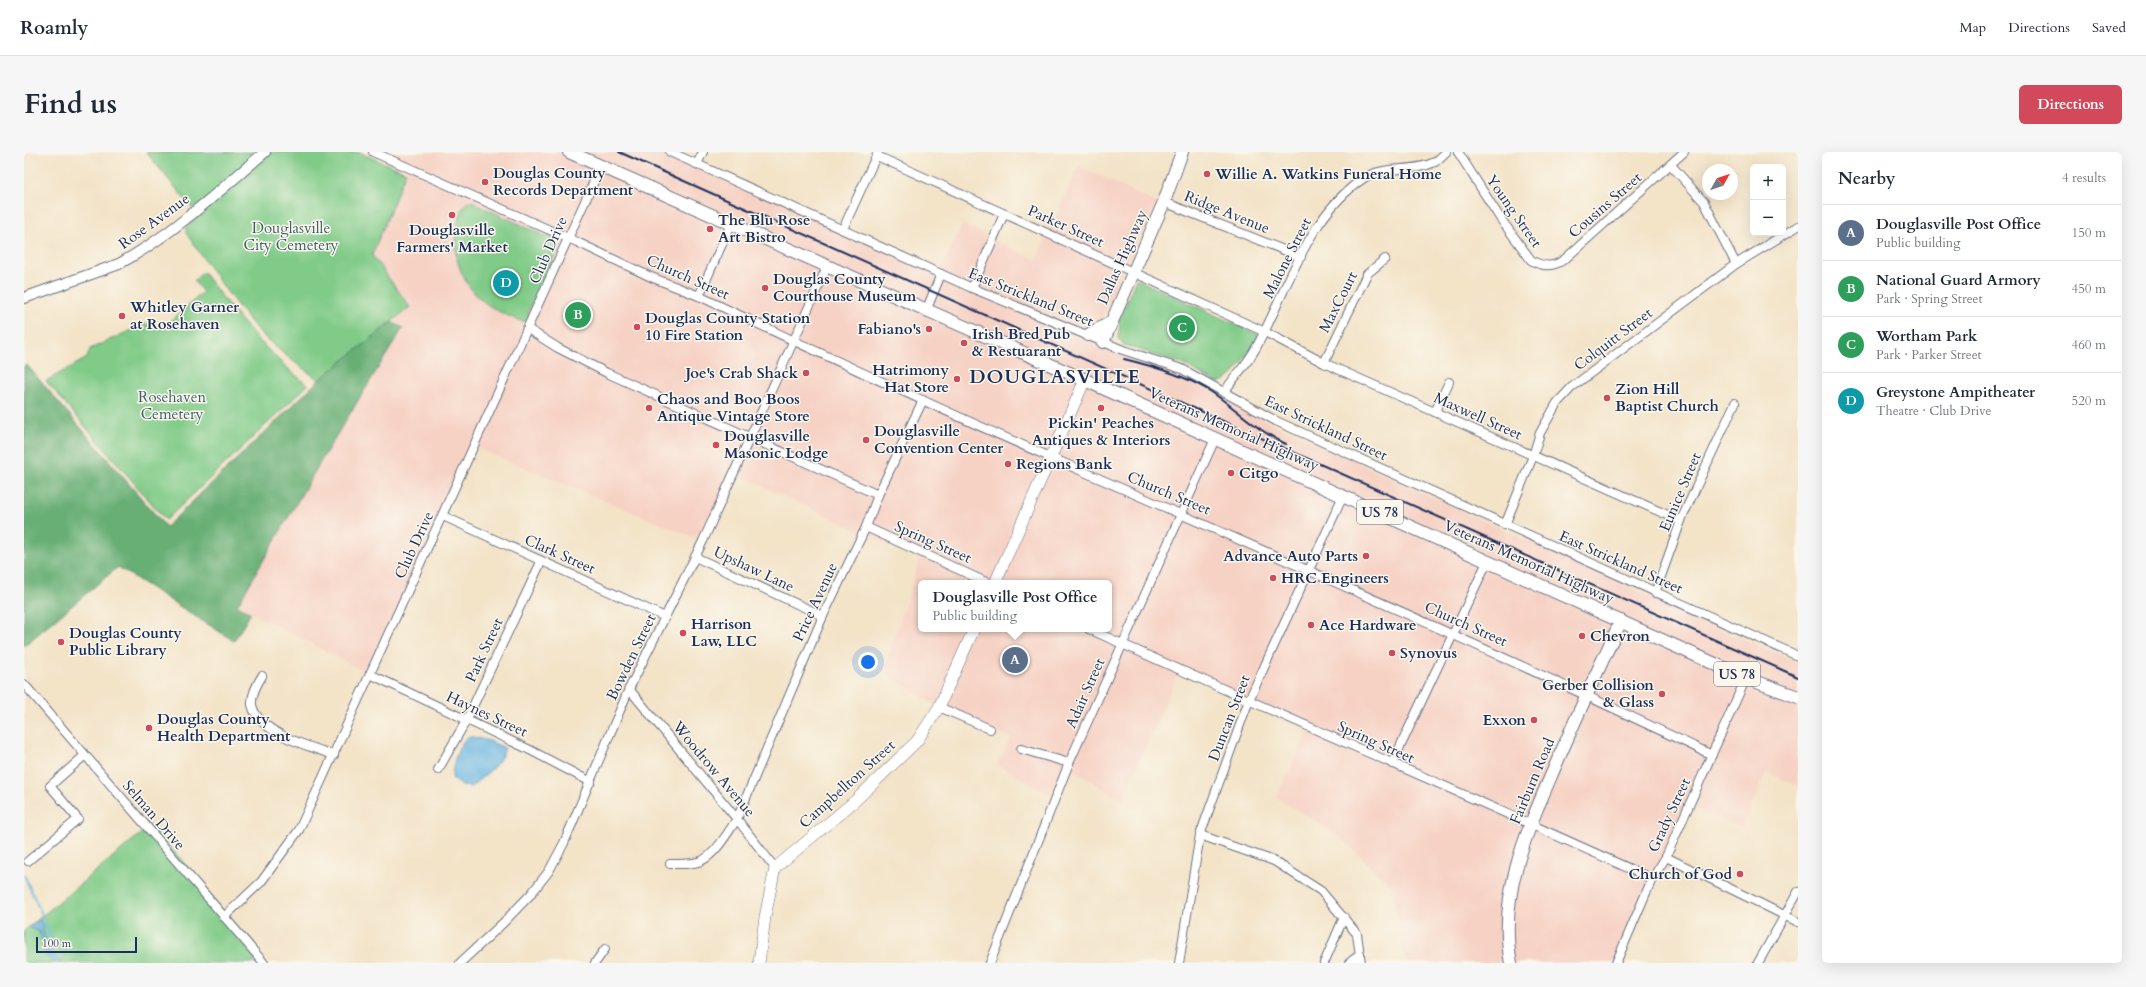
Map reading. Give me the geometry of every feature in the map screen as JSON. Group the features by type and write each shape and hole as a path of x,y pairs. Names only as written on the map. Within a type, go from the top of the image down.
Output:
{"main road":[{"name":"Veterans Memorial Highway","path":"569,152 1085,380 1746,678 1798,697"},
{"name":"Dallas Highway","path":"1103,342 1164,202 1182,152"},
{"name":"Dallas Highway","path":"1171,184 1188,152"},
{"path":"1088,335 1110,323"},
{"path":"996,580 1085,380"},
{"name":"Fairburn Road","path":"1511,963 1509,911 1519,857 1531,823 1586,694 1621,621"},
{"name":"Campbellton Street","path":"775,868 888,770 917,741 939,707 973,632"},
{"path":"759,963 765,917 775,868"}],"street":[{"name":"Rose Avenue","path":"24,298 119,264 133,256 206,202 265,152"},
{"name":"Church Street","path":"373,152 568,238 651,277 699,296 1050,458 1182,514 1454,634 1586,694 1712,755"},
{"name":"East Strickland Street","path":"670,152 972,288 1123,350 1182,369 1276,421 1655,593 1798,656"},
{"path":"697,164 702,152"},
{"name":"Malone Street","path":"1224,393 1251,358 1301,257 1324,217 1342,196 1365,177 1388,170 1412,168 1434,162 1446,152"},
{"name":"Young Street","path":"1458,152 1500,218 1532,260 1537,263"},
{"name":"Cousins Street","path":"1537,263 1549,266 1561,262 1684,152"},
{"path":"843,229 877,154"},
{"name":"Parker Street","path":"877,154 1004,214 1265,332"},
{"path":"1671,165 1704,202 1736,264"},
{"name":"Club Drive","path":"224,917 261,882 282,856 299,830 601,166"},
{"name":"Ridge Avenue","path":"1164,202 1301,257"},
{"path":"972,288 1004,214"},
{"path":"699,296 731,224"},
{"name":"Colquitt Street","path":"1505,525 1533,456 1540,433 1557,403 1572,388 1736,264 1798,226"},
{"name":"MaxCourt","path":"1324,363 1367,274 1385,259"},
{"name":"Bowden Street","path":"460,963 503,923 530,894 549,871 564,843 629,689 695,557 751,438 793,340 828,267"},
{"path":"926,311 941,274"},
{"path":"528,329 558,348 607,373 878,495"},
{"name":"Maxwell Street","path":"1265,332 1324,363 1681,521"},
{"path":"1434,412 1449,382"},
{"name":"Price Avenue","path":"670,864 691,863 702,860 724,838 737,819 823,616 866,527 878,495 923,400"},
{"name":"Eunice Street","path":"1655,593 1681,521 1734,403"},
{"name":"Adair Street","path":"990,963 1070,763 1122,644 1216,439"},
{"name":"Duncan Street","path":"1179,963 1200,835 1249,700 1343,496"},
{"name":"Clark Street","path":"443,516 541,562 666,617"},
{"name":"Spring Street","path":"866,527 981,580"},
{"name":"Upshaw Lane","path":"695,557 823,616"},
{"name":"Park Street","path":"438,770 466,721 541,562"},
{"path":"1392,764 1487,562"},
{"name":"Spring Street","path":"1096,632 1392,764 1531,823 1652,879"},
{"name":"Haynes Street","path":"370,674 466,721 528,749 591,782"},
{"path":"262,676 255,688 252,704 254,711 264,724 283,736 334,755"},
{"name":"Grady Street","path":"1616,963 1652,879 1666,857 1746,678"},
{"name":"Selman Drive","path":"24,684 84,756 264,963"},
{"name":"Woodrow Avenue","path":"629,689 737,819 775,868"},
{"path":"939,707 990,729"},
{"path":"1021,749 1070,763"},
{"path":"28,861 78,819 50,786 84,756"},
{"path":"1200,835 1274,861 1321,890 1357,934 1360,963"},
{"path":"1666,857 1798,922"},
{"path":"1758,963 1798,892"},
{"path":"1324,963 1344,917"},
{"path":"594,963 606,949"},
{"path":"1349,963 1360,954"}],"shaded area":[{"path":"369,152 670,152 939,273 962,224 1036,260 1079,166 1157,203 1127,261 1096,331 1128,356 1180,372 1224,393 1238,408 1725,631 1798,662 1798,786 1767,772 1742,827 1693,807 1666,857 1616,963 1409,963 1405,958 1392,886 1338,835 1276,797 1311,728 1180,670 1122,800 1068,767 1055,798 997,765 1011,738 939,707 883,672 920,559 738,475 703,541 474,447 370,674 237,606 325,454 402,328 391,322 410,307 372,255 410,164 381,157"}],"green space":[{"name":"Douglasville City Cemetery","path":"146,152 358,152 406,172 372,255 410,307 319,380 270,342 255,327 237,305 186,233 186,227 198,215"},
{"path":"469,201 473,201 478,205 545,236 548,235 560,240 561,243 528,312 530,316 527,321 521,321 511,317 487,304 469,286 464,277 457,257 455,236 461,212 464,205"},
{"name":"Rosehaven Cemetery","path":"203,272 239,318 278,360 308,385 166,520 46,381 87,358 90,349 144,324 164,327 203,292 194,281"},
{"path":"1136,279 1259,335 1242,364 1231,376 1217,383 1183,364 1124,345 1118,337 1120,325 1118,323"},
{"path":"391,322 403,328 325,454 237,606 251,613 234,641 118,567 24,646 24,366 26,364 166,527 319,380"},
{"path":"151,825 196,877 259,963 24,963 24,931"}],"water":[{"path":"469,736 490,741 505,748 503,754 495,765 471,787 462,786 452,778 456,755 465,739"},
{"path":"40,919 48,949 51,954 61,963 55,962 48,958 40,934 38,931 29,928"}],"waterway":[{"path":"24,875 44,919 58,963"}],"railway":[{"path":"619,152 1798,677"},
{"path":"1124,359 1168,372 1200,385 1220,398 1266,433 1286,444"}],"place":[{"name":"Willie A. Watkins Funeral Home","path":"1207,174"},
{"name":"Douglas County Records Department","path":"485,182"},
{"name":"Douglasville Farmers' Market","path":"452,215"},
{"name":"The Blu Rose Art Bistro","path":"710,229"},
{"name":"Greystone Ampitheater","path":"506,283"},
{"name":"Douglas County Courthouse Museum","path":"765,288"},
{"name":"National Guard Armory","path":"578,315"},
{"name":"Whitley Garner at Rosehaven","path":"122,316"},
{"name":"Douglas County Station 10 Fire Station","path":"637,327"},
{"name":"Wortham Park","path":"1182,328"},
{"name":"Fabiano's","path":"929,329"},
{"name":"Irish Bred Pub & Restuarant","path":"964,343"},
{"name":"Joe's Crab Shack","path":"806,373"},
{"name":"Hatrimony Hat Store","path":"957,379"},
{"name":"Zion Hill Baptist Church","path":"1607,398"},
{"name":"Chaos and Boo Boos Antique Vintage Store","path":"649,408"},
{"name":"Pickin' Peaches Antiques & Interiors","path":"1101,408"},
{"name":"Douglasville Convention Center","path":"866,440"},
{"name":"Douglasville Masonic Lodge","path":"716,445"},
{"name":"Regions Bank","path":"1008,464"},
{"name":"Citgo","path":"1231,473"},
{"name":"Advance Auto Parts","path":"1366,556"},
{"name":"HRC Engineers","path":"1273,578"},
{"name":"Ace Hardware","path":"1311,625"},
{"name":"Harrison Law, LLC","path":"683,633"},
{"name":"Chevron","path":"1582,636"},
{"name":"Douglas County Public Library","path":"61,642"},
{"name":"Synovus","path":"1392,653"},
{"name":"Douglasville Post Office","path":"1015,660"},
{"name":"Gerber Collision & Glass","path":"1662,694"},
{"name":"Exxon","path":"1534,720"},
{"name":"Douglas County Health Department","path":"149,728"},
{"name":"Church of God","path":"1740,874"}],"district":[{"name":"DOUGLASVILLE","path":"1055,377"}]}
